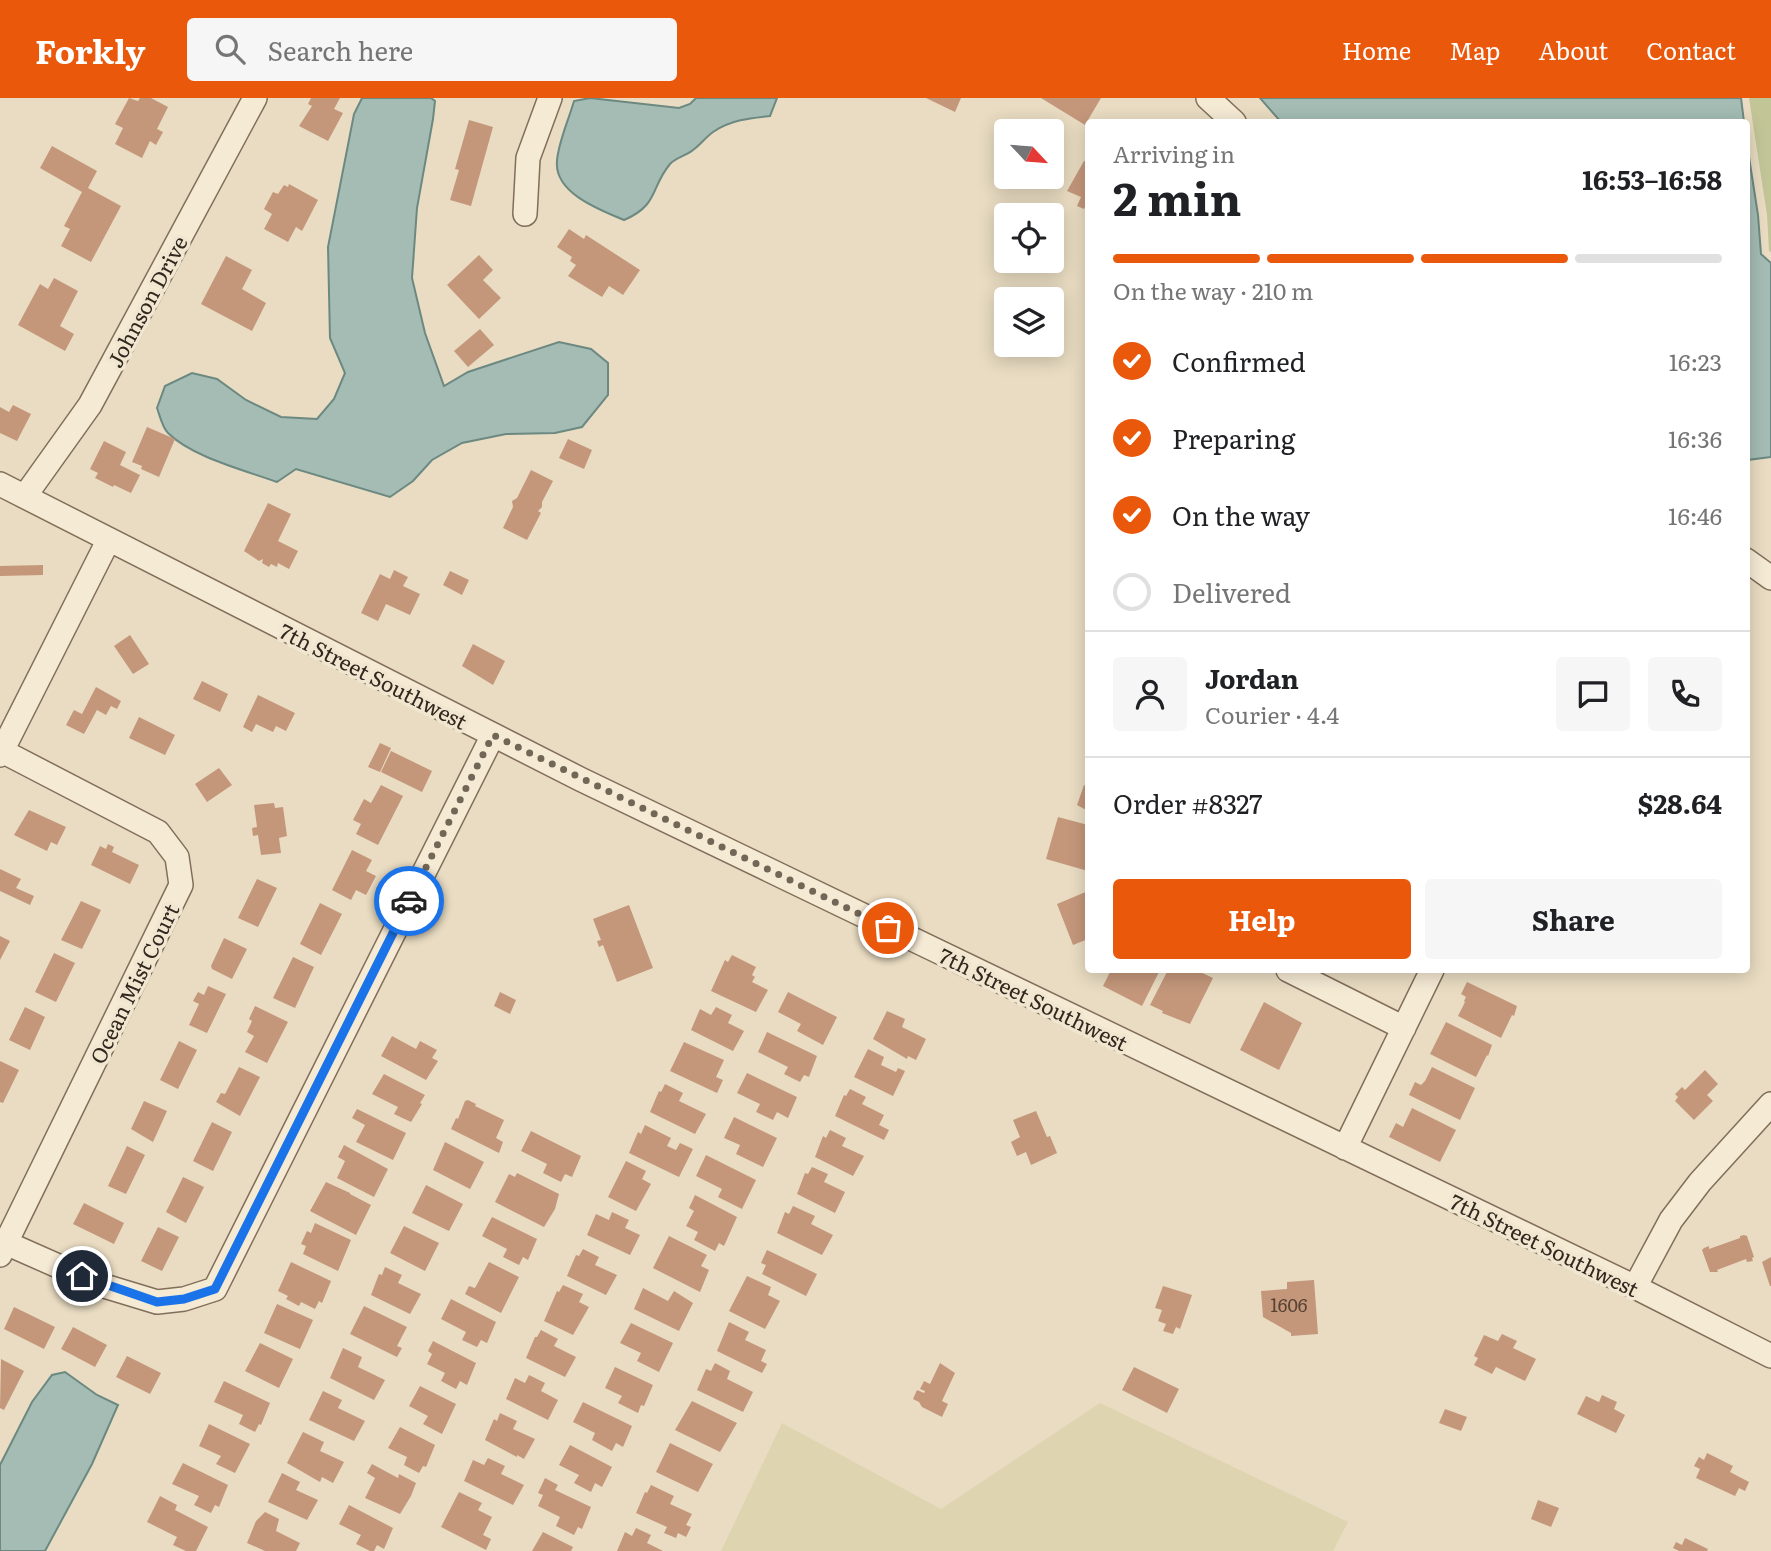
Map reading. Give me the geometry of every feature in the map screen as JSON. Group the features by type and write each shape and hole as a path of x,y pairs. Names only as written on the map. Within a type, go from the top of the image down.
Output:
{"street":[{"name":"Johnson Drive","path":"24,496 90,405 255,98"},
{"path":"525,214 528,158 550,98"},
{"path":"1208,98 1231,119"},
{"name":"7th Street Southwest","path":"0,484 592,785 1635,1287 1771,1356"},
{"name":"Ocean Mist Court","path":"3,1249 181,885 177,857 158,832 1,753 108,541"},
{"path":"1750,562 1771,578"},
{"path":"3,1249 101,1285 157,1302 184,1299 215,1289 493,735"},
{"path":"1294,973 1404,1028"},
{"path":"1345,1148 1431,973"},
{"path":"1635,1287 1671,1220 1700,1182 1771,1104"}],"shaded area":[{"path":"1100,1403 1348,1522 1333,1551 721,1551 782,1423 941,1509"}],"green space":[{"path":"1749,98 1771,98 1771,252 1769,251 1767,215"}],"water":[{"path":"362,98 431,98 435,101 417,208 412,278 425,333 444,386 468,372 559,342 591,349 608,363 608,395 582,427 555,433 506,434 462,443 432,460 413,481 390,497 296,469 277,482 219,462 178,442 163,425 157,408 165,386 192,373 217,379 246,400 281,417 317,419 334,399 345,373 330,338 328,247 354,114"},
{"path":"590,98 679,108 690,104 696,98 777,98 770,116 726,125 672,162 649,202 624,220 580,199 563,182 558,172 559,147 574,101"},
{"path":"1260,98 1741,98 1744,119 1278,119"},
{"path":"1750,164 1761,254 1771,263 1771,457 1750,460"},
{"path":"65,1372 97,1395 118,1405 92,1464 45,1551 0,1551 0,1465 32,1402 52,1375"}],"building":[{"path":"129,98 138,101 140,98 151,98 168,107 157,129 163,132 156,145 150,141 142,158 115,144 123,128 115,124"},
{"path":"311,98 340,98 334,109 343,113 328,141 299,126 312,106 308,104"},
{"path":"926,98 961,98 955,112"},
{"path":"1041,98 1101,98 1089,119 1085,119 1085,125"},
{"path":"469,120 493,127 471,206 450,200 459,170 455,169"},
{"path":"52,146 97,171 88,188 121,206 91,262 61,246 70,229 64,226 82,192 40,168"},
{"path":"1085,162 1084,209 1077,206 1081,197 1067,191"},
{"path":"289,184 318,200 302,231 296,227 288,242 264,229 272,214 264,209 273,192 278,194 284,185 288,187"},
{"path":"569,229 584,239 586,235 640,270 623,295 609,286 602,297 568,276 576,265 570,261 572,257 557,247"},
{"path":"479,255 493,270 483,280 501,298 479,319 447,285"},
{"path":"226,256 252,270 242,289 266,303 252,331 201,304"},
{"path":"54,278 78,291 60,326 74,334 65,351 18,325 40,284 48,289"},
{"path":"480,329 494,345 468,367 454,351"},
{"path":"13,405 31,414 17,441 0,433 0,407 9,412"},
{"path":"147,427 175,439 159,477 132,462"},
{"path":"568,439 592,450 584,469 559,458"},
{"path":"104,441 126,452 120,465 140,475 131,493 95,478 98,473 90,469"},
{"path":"531,470 553,481 527,540 503,528 513,507 512,501 517,498"},
{"path":"268,503 291,514 278,541 298,551 289,569 278,563 277,567 271,564 269,567 262,563 263,559 259,561 244,551"},
{"path":"43,565 43,575 0,576 0,566"},
{"path":"394,570 408,577 403,586 420,594 410,615 386,604 378,621 361,613 380,574 390,579"},
{"path":"450,571 469,580 462,595 443,585"},
{"path":"130,635 149,664 133,674 114,646"},
{"path":"473,644 505,661 493,685 462,666"},
{"path":"202,681 228,694 220,712 193,699"},
{"path":"96,687 121,701 117,709 111,706 106,715 97,710 84,734 66,725 74,710 82,714"},
{"path":"258,695 295,713 286,731 276,726 273,732 256,724 252,732 243,727"},
{"path":"139,717 175,735 165,755 129,738"},
{"path":"380,743 391,748 380,772 368,767"},
{"path":"391,751 432,771 422,792 381,772"},
{"path":"219,768 232,785 207,802 195,784"},
{"path":"381,785 403,796 378,845 356,834 361,824 353,820 364,799 371,803"},
{"path":"1085,785 1085,809 1077,805"},
{"path":"274,803 275,808 283,807 287,836 279,838 281,853 261,855 258,835 253,836 252,828 257,827 254,805"},
{"path":"29,810 66,827 57,845 51,842 47,851 14,835"},
{"path":"1058,817 1085,824 1085,870 1046,859"},
{"path":"108,844 114,847 112,852 139,865 130,884 91,865 100,846 106,849"},
{"path":"352,850 372,860 366,871 376,876 366,895 356,890 351,900 332,890"},
{"path":"0,869 21,879 16,888 34,896 30,905 0,891"},
{"path":"257,879 277,888 258,927 238,918"},
{"path":"1085,892 1085,940 1073,945 1057,904"},
{"path":"81,901 101,910 82,949 61,940"},
{"path":"320,903 342,914 321,955 300,944"},
{"path":"629,905 653,968 617,982 603,945 599,947 597,941 601,940 593,919"},
{"path":"0,936 10,941 0,960"},
{"path":"224,938 247,949 232,979 211,966"},
{"path":"54,953 75,963 56,1002 35,992"},
{"path":"732,955 756,967 752,982 768,990 756,1012 711,991 725,960 728,962"},
{"path":"293,957 314,967 295,1008 273,998"},
{"path":"1110,973 1158,973 1142,1006 1103,986"},
{"path":"1166,973 1202,973 1213,978 1190,1024 1150,1005"},
{"path":"1467,982 1517,1006 1501,1038 1458,1016 1465,1002 1466,997 1461,994"},
{"path":"208,986 226,994 207,1033 189,1025 199,1004 193,1001 198,992 204,995"},
{"path":"500,992 516,1000 510,1014 494,1006"},
{"path":"788,992 837,1017 823,1045 797,1031 801,1024 778,1012"},
{"path":"1264,1002 1302,1023 1279,1070 1240,1050"},
{"path":"255,1006 288,1022 267,1063 245,1052 254,1036 247,1032"},
{"path":"25,1007 45,1017 30,1050 9,1040"},
{"path":"716,1007 732,1015 728,1023 744,1031 733,1051 691,1030 700,1009 711,1015"},
{"path":"887,1011 905,1019 902,1027 926,1039 916,1060 908,1056 907,1059 873,1039"},
{"path":"1446,1022 1492,1045 1476,1077 1430,1054"},
{"path":"767,1032 817,1056 809,1077 804,1075 800,1082 784,1074 788,1067 758,1052"},
{"path":"392,1036 416,1049 420,1041 437,1050 432,1058 438,1061 426,1080 381,1056"},
{"path":"179,1041 197,1050 178,1089 160,1080"},
{"path":"684,1042 724,1060 716,1077 723,1080 717,1093 670,1071"},
{"path":"868,1049 884,1057 881,1065 896,1072 898,1068 905,1071 893,1096 854,1077"},
{"path":"0,1061 19,1070 3,1103 0,1102"},
{"path":"239,1067 260,1077 240,1116 216,1102 221,1093 225,1094"},
{"path":"1432,1067 1475,1088 1460,1120 1409,1095 1415,1082 1421,1085"},
{"path":"1705,1070 1718,1084 1707,1095 1713,1101 1694,1120 1675,1101 1678,1097 1675,1094 1682,1087 1685,1090"},
{"path":"747,1073 797,1097 788,1118 777,1112 773,1120 756,1112 760,1104 737,1093"},
{"path":"384,1074 425,1095 411,1122 394,1114 398,1107 372,1094"},
{"path":"665,1084 683,1093 679,1101 706,1114 695,1134 650,1112"},
{"path":"850,1089 866,1097 862,1104 884,1115 879,1125 889,1130 884,1140 835,1116 844,1095 846,1096"},
{"path":"468,1100 504,1120 496,1138 503,1142 499,1153 451,1129"},
{"path":"144,1101 167,1111 153,1142 131,1129"},
{"path":"1412,1108 1456,1130 1440,1162 1389,1137 1396,1123 1403,1127"},
{"path":"357,1109 406,1133 393,1160 356,1142 365,1125 352,1118"},
{"path":"1036,1111 1057,1153 1031,1165 1026,1152 1017,1156 1011,1142 1020,1137 1013,1120"},
{"path":"734,1117 777,1138 763,1167 736,1154 740,1145 724,1138"},
{"path":"212,1122 232,1132 213,1171 193,1161"},
{"path":"645,1125 671,1138 667,1146 676,1150 680,1143 693,1149 679,1177 629,1153 638,1132 641,1134"},
{"path":"830,1130 846,1138 842,1146 864,1156 853,1176 815,1157 823,1136 826,1138"},
{"path":"531,1131 581,1156 572,1177 565,1174 561,1182 543,1173 547,1164 521,1151"},
{"path":"445,1142 484,1162 470,1189 433,1170"},
{"path":"344,1145 388,1169 374,1197 337,1178 345,1161 338,1157"},
{"path":"127,1146 145,1155 126,1194 108,1186"},
{"path":"706,1155 756,1180 742,1209 718,1197 722,1189 696,1176"},
{"path":"626,1161 646,1171 642,1179 651,1184 636,1211 608,1197"},
{"path":"812,1167 828,1174 824,1182 845,1192 835,1213 797,1194 805,1173 808,1174"},
{"path":"517,1173 559,1194 555,1209 544,1227 495,1202 509,1174 515,1177"},
{"path":"183,1177 204,1187 186,1223 166,1212"},
{"path":"326,1182 371,1205 356,1235 310,1211"},
{"path":"426,1185 463,1204 449,1231 412,1213"},
{"path":"695,1195 737,1217 724,1246 719,1243 715,1251 694,1240 698,1232 686,1226 694,1211 689,1208"},
{"path":"84,1203 124,1223 114,1244 73,1224"},
{"path":"793,1206 815,1216 811,1224 833,1235 822,1255 777,1233 785,1212 789,1214"},
{"path":"612,1212 629,1220 625,1228 640,1235 630,1255 587,1235 596,1214 609,1220"},
{"path":"492,1217 537,1239 528,1260 523,1257 519,1265 503,1257 507,1249 482,1236"},
{"path":"315,1223 351,1240 338,1271 303,1254 306,1246 301,1244 307,1231 311,1233"},
{"path":"404,1226 439,1243 425,1271 390,1253"},
{"path":"158,1227 179,1237 162,1271 141,1261"},
{"path":"669,1236 707,1255 701,1266 709,1270 700,1292 653,1268"},
{"path":"1747,1236 1753,1261 1747,1262 1746,1259 1717,1270 1718,1272 1710,1272 1702,1250"},
{"path":"583,1249 599,1257 595,1265 617,1275 606,1295 567,1276 576,1255 579,1256"},
{"path":"767,1250 817,1274 806,1296 762,1274 766,1265 761,1263"},
{"path":"1771,1257 1771,1286 1770,1286 1762,1262"},
{"path":"291,1262 331,1281 322,1303 319,1301 315,1309 301,1302 299,1306 278,1291"},
{"path":"489,1262 519,1277 501,1313 465,1294 469,1286 475,1288"},
{"path":"385,1267 402,1275 398,1283 421,1294 410,1314 371,1295 379,1274 382,1275"},
{"path":"747,1276 771,1287 768,1295 780,1301 765,1329 729,1311"},
{"path":"1314,1280 1318,1334 1291,1336 1291,1333 1263,1317 1261,1291 1287,1289 1287,1282"},
{"path":"563,1285 583,1294 579,1302 589,1307 573,1335 544,1321 557,1291 559,1292"},
{"path":"1163,1286 1192,1295 1180,1329 1176,1327 1173,1334 1163,1331 1166,1324 1158,1321 1162,1310 1155,1308"},
{"path":"643,1288 668,1301 674,1291 693,1303 679,1331 634,1309"},
{"path":"451,1299 496,1322 487,1343 481,1340 477,1347 462,1340 466,1332 441,1319"},
{"path":"277,1304 313,1320 300,1349 264,1333"},
{"path":"364,1306 407,1327 397,1346 402,1348 397,1357 350,1334"},
{"path":"14,1307 55,1327 44,1349 4,1329"},
{"path":"729,1322 749,1332 745,1340 766,1350 761,1361 767,1364 762,1373 717,1351"},
{"path":"631,1323 673,1343 659,1372 637,1361 641,1353 620,1343"},
{"path":"73,1327 107,1345 95,1367 61,1349"},
{"path":"541,1330 558,1339 554,1346 576,1357 565,1377 526,1358"},
{"path":"1502,1334 1517,1341 1513,1348 1536,1359 1525,1381 1496,1367 1492,1374 1474,1365 1478,1358 1474,1356 1484,1335 1498,1341"},
{"path":"433,1341 476,1363 467,1385 460,1381 456,1389 441,1381 445,1373 427,1364 432,1354 428,1351"},
{"path":"260,1343 293,1359 279,1388 245,1371"},
{"path":"343,1348 362,1357 358,1367 385,1380 374,1400 330,1378"},
{"path":"127,1356 161,1373 150,1394 116,1377"},
{"path":"1,1359 24,1371 4,1410 0,1408"},
{"path":"715,1363 730,1371 727,1379 753,1392 743,1412 697,1390 706,1369 711,1371"},
{"path":"940,1363 955,1373 942,1401 948,1404 942,1417 913,1399 917,1390 924,1393 925,1391 920,1389 924,1381 930,1384"},
{"path":"615,1367 653,1385 638,1413 618,1403 622,1396 605,1388"},
{"path":"1134,1367 1179,1389 1167,1413 1122,1390"},
{"path":"529,1375 545,1383 541,1391 558,1400 548,1420 506,1399 515,1378 525,1383"},
{"path":"224,1381 270,1403 261,1425 259,1424 255,1432 239,1424 243,1415 214,1402"},
{"path":"420,1386 456,1404 442,1434 423,1424 428,1416 409,1406"},
{"path":"323,1391 342,1400 338,1408 365,1421 354,1441 309,1420"},
{"path":"1602,1395 1617,1402 1614,1409 1625,1415 1616,1433 1577,1414 1586,1396 1599,1402"},
{"path":"692,1401 737,1423 720,1452 675,1430"},
{"path":"583,1402 632,1426 623,1447 616,1443 612,1451 592,1440 595,1433 573,1422"},
{"path":"1445,1409 1467,1417 1461,1431 1439,1423"},
{"path":"500,1413 517,1421 513,1429 535,1439 524,1459 485,1440 494,1419 497,1421"},
{"path":"209,1424 250,1444 235,1473 216,1464 221,1456 199,1446"},
{"path":"400,1427 435,1445 426,1467 423,1466 419,1473 404,1465 407,1457 388,1448"},
{"path":"303,1432 324,1442 320,1451 344,1462 333,1483 322,1477 320,1482 287,1463"},
{"path":"670,1443 713,1464 698,1492 656,1472"},
{"path":"570,1445 612,1467 602,1487 595,1483 591,1492 574,1483 579,1475 559,1465"},
{"path":"1707,1453 1733,1466 1730,1472 1749,1482 1745,1491 1739,1488 1735,1496 1696,1478 1700,1469 1694,1466 1699,1457 1704,1460"},
{"path":"488,1458 505,1466 501,1474 524,1485 513,1505 464,1481 473,1460 484,1465"},
{"path":"183,1463 228,1485 219,1507 215,1505 211,1513 194,1505 199,1496 172,1484"},
{"path":"372,1464 398,1478 399,1474 416,1483 400,1514 365,1498 375,1478 367,1473"},
{"path":"282,1473 300,1482 296,1490 318,1500 307,1520 268,1502"},
{"path":"545,1478 558,1485 555,1490 591,1507 582,1529 578,1527 574,1535 556,1526 560,1517 538,1506 543,1495 538,1493"},
{"path":"651,1485 674,1496 670,1504 692,1514 686,1525 691,1527 686,1537 678,1533 676,1538 664,1533 667,1527 636,1513"},
{"path":"459,1492 482,1503 478,1510 492,1517 483,1535 491,1539 486,1550 441,1527"},
{"path":"160,1496 177,1505 175,1510 208,1527 196,1551 186,1551 173,1545 177,1537 147,1522"},
{"path":"1538,1500 1559,1508 1551,1527 1531,1519"},
{"path":"349,1505 393,1528 384,1549 377,1545 374,1551 370,1551 356,1544 361,1535 339,1524"},
{"path":"265,1512 279,1519 276,1531 300,1543 296,1551 265,1551 247,1543 256,1521"},
{"path":"636,1528 651,1535 647,1543 663,1551 617,1551 625,1532 632,1536"},
{"path":"543,1532 573,1547 571,1551 532,1551"},
{"path":"1685,1538 1708,1549 1707,1551 1679,1551 1673,1548 1676,1542 1682,1545"}],"way so far":[{"path":"409,901 493,735 888,928"}],"route":[{"path":"82,1276 101,1285 157,1302 184,1299 215,1289 409,901"}]}
